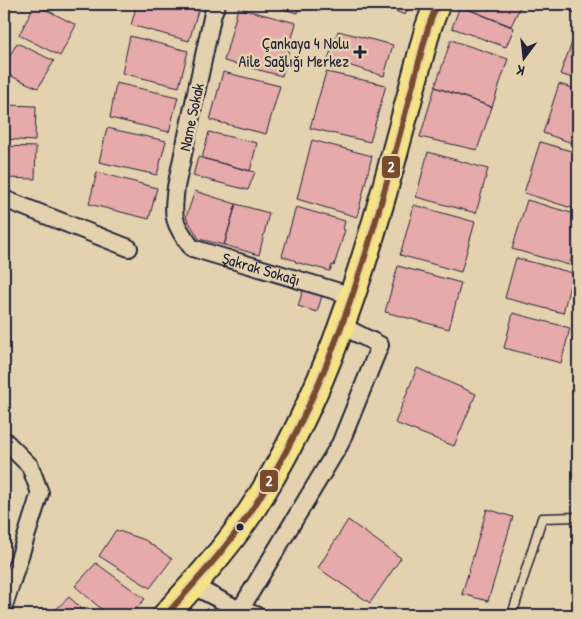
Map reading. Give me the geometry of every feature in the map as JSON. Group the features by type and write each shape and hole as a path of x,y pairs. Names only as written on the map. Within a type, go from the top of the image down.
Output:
{"main road":[{"path":"166,615 193,586 240,528 283,459 307,413 354,296 428,28 438,4"}],"street":[{"name":"Name Sokak","path":"179,231 173,213 176,187 213,13 217,4"},
{"path":"4,199 129,248"},
{"name":"Şakrak Sokağı","path":"179,231 192,248 354,296"},
{"path":"240,610 340,444 380,345 342,326"},
{"path":"4,440 30,466 40,493 4,606"},
{"path":"193,586 240,610 256,615"}],"lane":[{"path":"512,615 542,518 578,517"}],"building":[{"path":"35,4 76,25 60,56 19,35"},
{"path":"137,4 184,4 199,7 189,41 131,25"},
{"path":"262,4 300,4 298,13"},
{"path":"378,4 410,4 405,15"},
{"path":"467,4 512,4 520,7 511,26 465,8"},
{"path":"460,6 514,28 506,47 452,28"},
{"path":"238,8 296,23 282,76 224,61"},
{"path":"578,27 578,80 560,74"},
{"name":"Çankaya 4 Nolu Aile Sağlığı Merkez","path":"338,31 393,45 384,76 328,59"},
{"path":"130,36 188,51 179,87 122,73"},
{"path":"451,40 508,59 492,107 435,87"},
{"path":"17,43 54,61 38,88 4,73 4,66"},
{"path":"223,72 280,86 266,134 210,120"},
{"path":"326,72 386,85 370,142 310,128"},
{"path":"116,83 178,97 169,132 110,118"},
{"path":"559,84 578,90 578,145 543,133"},
{"path":"435,87 492,107 477,150 420,137"},
{"path":"4,105 36,106 35,141 4,139"},
{"path":"107,128 166,141 157,175 99,162"},
{"path":"209,132 257,143 250,171 202,158"},
{"path":"312,140 372,156 357,217 297,199"},
{"path":"540,142 578,153 578,210 524,193"},
{"path":"4,146 36,147 35,179 4,178"},
{"path":"428,152 488,169 476,213 416,197"},
{"path":"198,157 255,172 248,190 193,176"},
{"path":"97,172 157,188 149,219 89,204"},
{"path":"195,191 236,204 224,245 199,239 186,217"},
{"path":"527,200 578,215 578,239 569,265 512,249"},
{"path":"236,204 269,213 259,255 224,245"},
{"path":"414,205 475,222 461,272 400,255"},
{"path":"296,207 345,221 343,229 345,230 334,266 332,265 330,271 295,262 282,256"},
{"path":"516,258 573,273 563,313 505,298"},
{"path":"398,266 461,283 449,329 385,312"},
{"path":"303,290 322,296 317,312 298,306"},
{"path":"513,313 570,328 561,363 504,348"},
{"path":"417,368 476,394 454,446 395,423"},
{"path":"487,509 513,517 488,601 462,594"},
{"path":"348,520 401,558 370,603 318,568"},
{"path":"116,530 145,540 172,559 150,588 99,556"},
{"path":"96,563 145,599 130,615 108,615 75,586"},
{"path":"69,597 89,615 50,615"}],"transit line":[{"name":"2","path":"166,615 216,558 250,513 291,442 318,386 341,328 361,269 396,149 428,28 437,4"}],"place":[{"name":"Çankaya 4 Nolu Aile Sağlığı Merkez","path":"360,52"}]}
